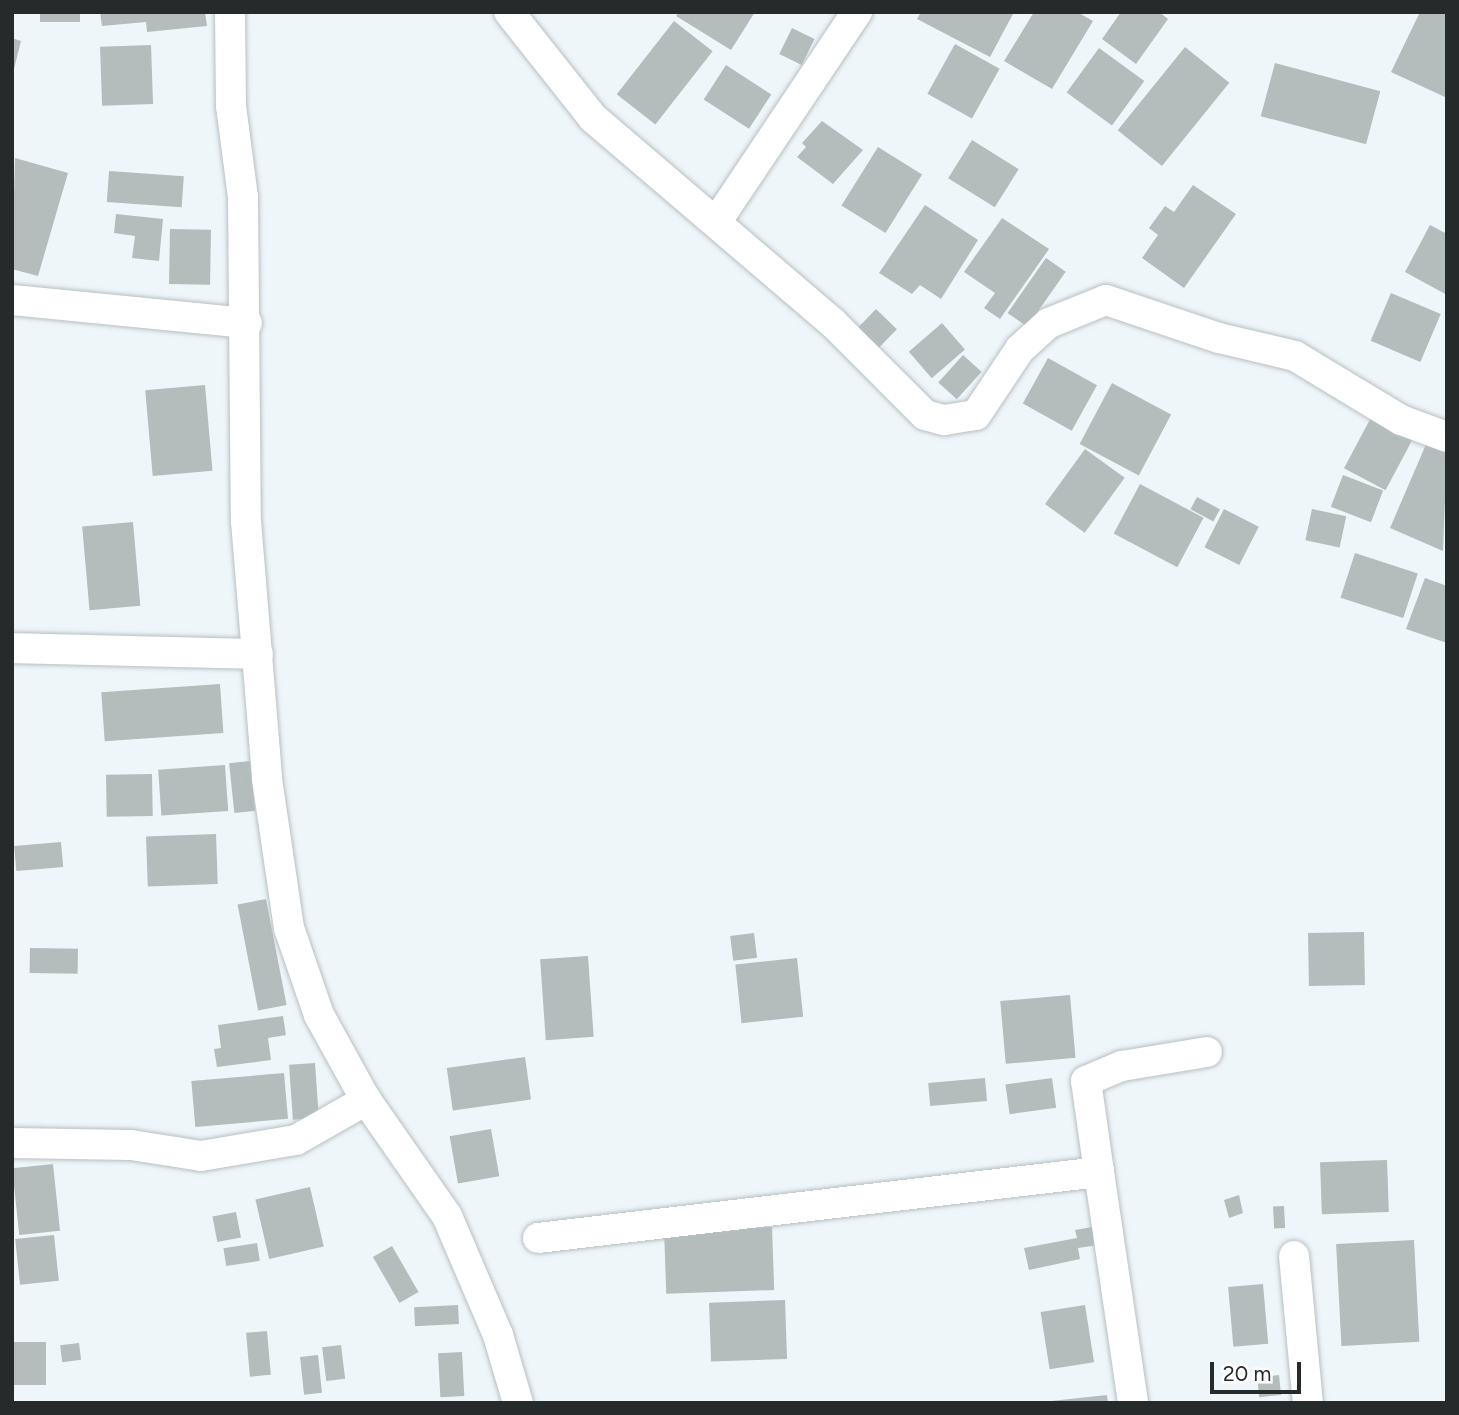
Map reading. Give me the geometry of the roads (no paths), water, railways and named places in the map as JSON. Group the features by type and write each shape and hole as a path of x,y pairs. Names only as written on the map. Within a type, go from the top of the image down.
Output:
{"street":[{"path":"230,12 231,106 243,197 247,323 246,521 267,779 289,928 319,1015 366,1100 447,1216 498,1335 518,1403"},
{"path":"509,12 593,118 717,220 833,323 925,415 944,421 976,415 1020,349 1049,323 1106,300 1219,338 1295,356 1401,420 1447,437"},
{"path":"717,220 857,12"},
{"path":"12,300 247,323"},
{"path":"12,648 258,654"},
{"path":"1133,1403 1086,1081 1122,1066 1207,1052"},
{"path":"12,1143 131,1145 201,1156 296,1140 366,1100"},
{"path":"538,1238 1099,1172"},
{"path":"1294,1256 1308,1403"}]}
